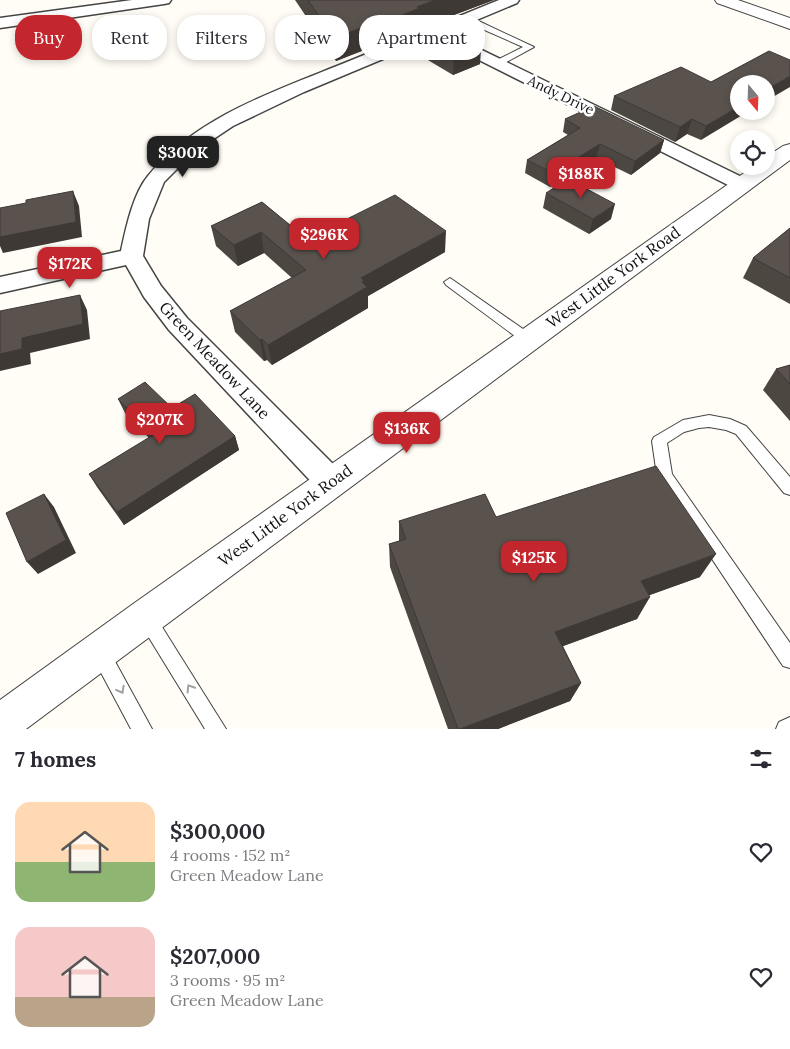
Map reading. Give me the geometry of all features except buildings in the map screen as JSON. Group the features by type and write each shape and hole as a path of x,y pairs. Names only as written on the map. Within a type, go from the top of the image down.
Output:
{"street":[{"path":"0,23 164,0"},
{"path":"476,15 512,0"},
{"path":"722,0 790,24"},
{"name":"Andy Drive","path":"485,58 741,184"},
{"path":"0,285 132,256 138,219 155,180 187,148 226,122 298,88 366,60"},
{"name":"West Little York Road","path":"0,724 146,616 790,150"},
{"name":"Green Meadow Lane","path":"132,256 152,291 178,324 331,482"}],"lane":[{"path":"485,27 530,47 498,64"},
{"path":"450,282 528,339"},
{"path":"790,488 741,430 730,424 703,420 691,422 670,432 659,440 665,476 790,660"},
{"path":"146,616 216,729"},
{"path":"99,652 142,729"},
{"path":"786,729 790,727"}]}
